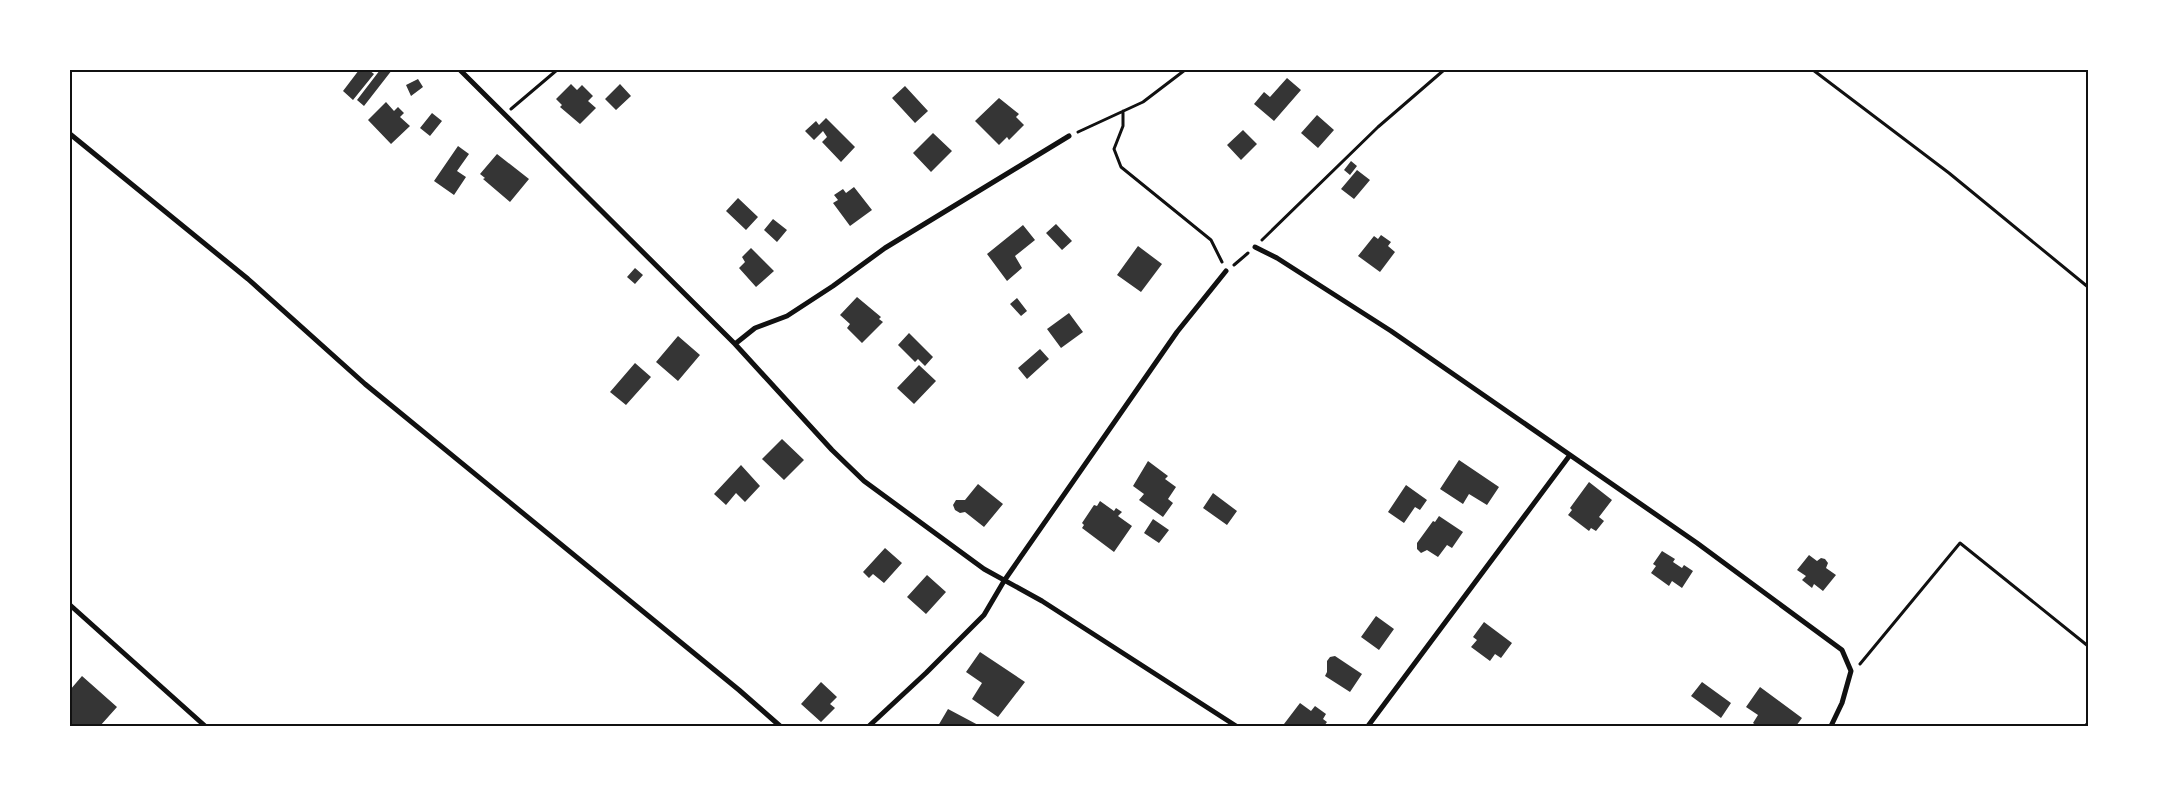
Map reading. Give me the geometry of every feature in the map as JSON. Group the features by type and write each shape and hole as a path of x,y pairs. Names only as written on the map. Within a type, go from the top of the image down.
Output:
{"street":[{"path":"460,70 735,344 832,450 864,480 984,569 1042,601 1236,726"},
{"path":"70,134 248,279 365,384 732,683 780,726"},
{"path":"735,344 755,328 787,316 833,286 885,248 1069,136"},
{"path":"1255,247 1277,258 1391,331 1570,455 1821,633 1842,650 1851,671 1842,703 1831,726"},
{"path":"869,726 984,615 1004,581 1177,332 1226,270"},
{"path":"1368,726 1570,455"},
{"path":"70,605 205,726"}],"path":[{"path":"505,114 556,70"},
{"path":"1069,136 1143,102 1185,70"},
{"path":"1123,111 1123,126 1114,149 1121,167 1211,240 1226,270 1255,247 1378,127 1444,70"},
{"path":"1813,70 1949,173 2088,287"},
{"path":"1851,671 1862,663 1960,543 2088,646"}],"building":[{"path":"359,70 369,70 374,74 353,100 343,91"},
{"path":"380,70 392,70 364,106 357,100"},
{"path":"1287,78 1301,90 1274,121 1254,104 1264,92 1270,97"},
{"path":"418,79 423,87 411,96 406,85"},
{"path":"571,84 577,90 582,85 593,96 588,101 596,108 580,124 560,107 562,105 556,99"},
{"path":"620,84 631,96 616,110 605,99"},
{"path":"905,86 928,111 915,123 892,98"},
{"path":"999,98 1019,114 1016,117 1024,125 1009,140 1007,137 999,145 975,121"},
{"path":"386,102 394,111 398,107 404,113 400,117 410,126 391,144 368,120"},
{"path":"432,113 442,121 430,136 420,128"},
{"path":"1317,115 1334,130 1318,148 1301,133"},
{"path":"826,118 855,147 841,162 822,142 827,137 823,131 814,140 805,131 816,121 819,125"},
{"path":"1243,130 1257,144 1241,160 1227,145"},
{"path":"933,133 952,151 931,172 913,153"},
{"path":"458,146 469,154 457,171 466,177 454,195 434,181"},
{"path":"497,154 529,179 510,202 483,179 485,178 480,174"},
{"path":"1351,161 1357,166 1350,175 1344,170"},
{"path":"1357,170 1370,180 1354,199 1341,189"},
{"path":"854,187 872,210 850,226 833,203 838,200 834,195 843,189 846,193"},
{"path":"738,198 758,217 746,230 726,211"},
{"path":"773,219 787,230 777,242 764,230"},
{"path":"1056,224 1072,241 1062,250 1046,233"},
{"path":"1023,225 1035,240 1015,256 1022,268 1007,281 987,254"},
{"path":"1381,235 1391,242 1388,246 1395,252 1380,272 1358,256 1374,236 1378,239"},
{"path":"1138,246 1162,264 1141,292 1117,275"},
{"path":"751,248 774,271 756,287 739,268 745,262 742,257"},
{"path":"635,268 643,275 635,284 627,277"},
{"path":"857,297 881,317 879,319 883,322 862,343 847,328 850,324 840,315"},
{"path":"1017,298 1027,311 1021,316 1010,304"},
{"path":"1069,313 1083,332 1061,348 1047,329"},
{"path":"909,333 933,357 925,366 918,359 915,362 898,345"},
{"path":"678,336 700,355 678,381 656,362"},
{"path":"1040,349 1049,359 1027,379 1018,368"},
{"path":"635,363 651,377 626,405 610,392"},
{"path":"919,365 936,381 914,404 897,388"},
{"path":"782,439 804,460 784,480 762,459"},
{"path":"1459,460 1499,487 1487,505 1469,494 1463,504 1440,489"},
{"path":"1148,461 1168,476 1165,479 1176,487 1168,499 1173,503 1163,517 1139,500 1144,494 1133,486"},
{"path":"741,465 760,486 745,502 736,493 726,505 714,494"},
{"path":"1589,482 1612,500 1599,517 1604,521 1596,531 1591,528 1589,531 1568,515 1572,510 1570,508"},
{"path":"978,484 1003,504 984,527 965,512 960,513 955,510 953,505 956,500 965,500"},
{"path":"1406,485 1427,500 1420,510 1415,507 1404,523 1388,512"},
{"path":"1213,493 1237,511 1227,525 1203,508"},
{"path":"1100,501 1114,511 1116,508 1122,512 1118,516 1132,526 1114,552 1082,528 1084,525 1082,523 1094,505 1097,506"},
{"path":"1439,516 1463,532 1452,548 1447,545 1438,557 1427,550 1421,553 1417,549 1417,543"},
{"path":"1153,519 1169,530 1159,543 1144,533"},
{"path":"885,548 902,563 884,583 873,574 869,578 863,572"},
{"path":"1662,551 1675,559 1673,562 1682,568 1684,565 1693,571 1682,588 1672,581 1669,586 1651,573 1656,566 1653,564"},
{"path":"1809,555 1817,561 1821,558 1825,559 1828,563 1826,568 1836,575 1823,591 1814,584 1812,588 1802,580 1806,576 1797,570"},
{"path":"927,575 946,592 926,614 907,597"},
{"path":"1376,616 1394,629 1379,650 1361,637"},
{"path":"1484,622 1512,643 1501,658 1495,654 1490,661 1471,647 1477,640 1473,637"},
{"path":"980,652 1025,682 998,717 972,699 982,683 966,672"},
{"path":"1335,656 1362,674 1350,692 1325,676 1327,661 1330,657"},
{"path":"82,676 117,707 100,726 70,726 70,690"},
{"path":"821,682 837,697 830,704 835,708 821,722 801,704"},
{"path":"1702,682 1731,703 1721,718 1691,696"},
{"path":"1760,687 1802,718 1796,726 1757,726 1753,723 1758,715 1746,707"},
{"path":"1300,703 1311,711 1315,706 1326,714 1323,719 1327,722 1324,726 1284,724"},
{"path":"948,709 980,726 938,726"}]}
